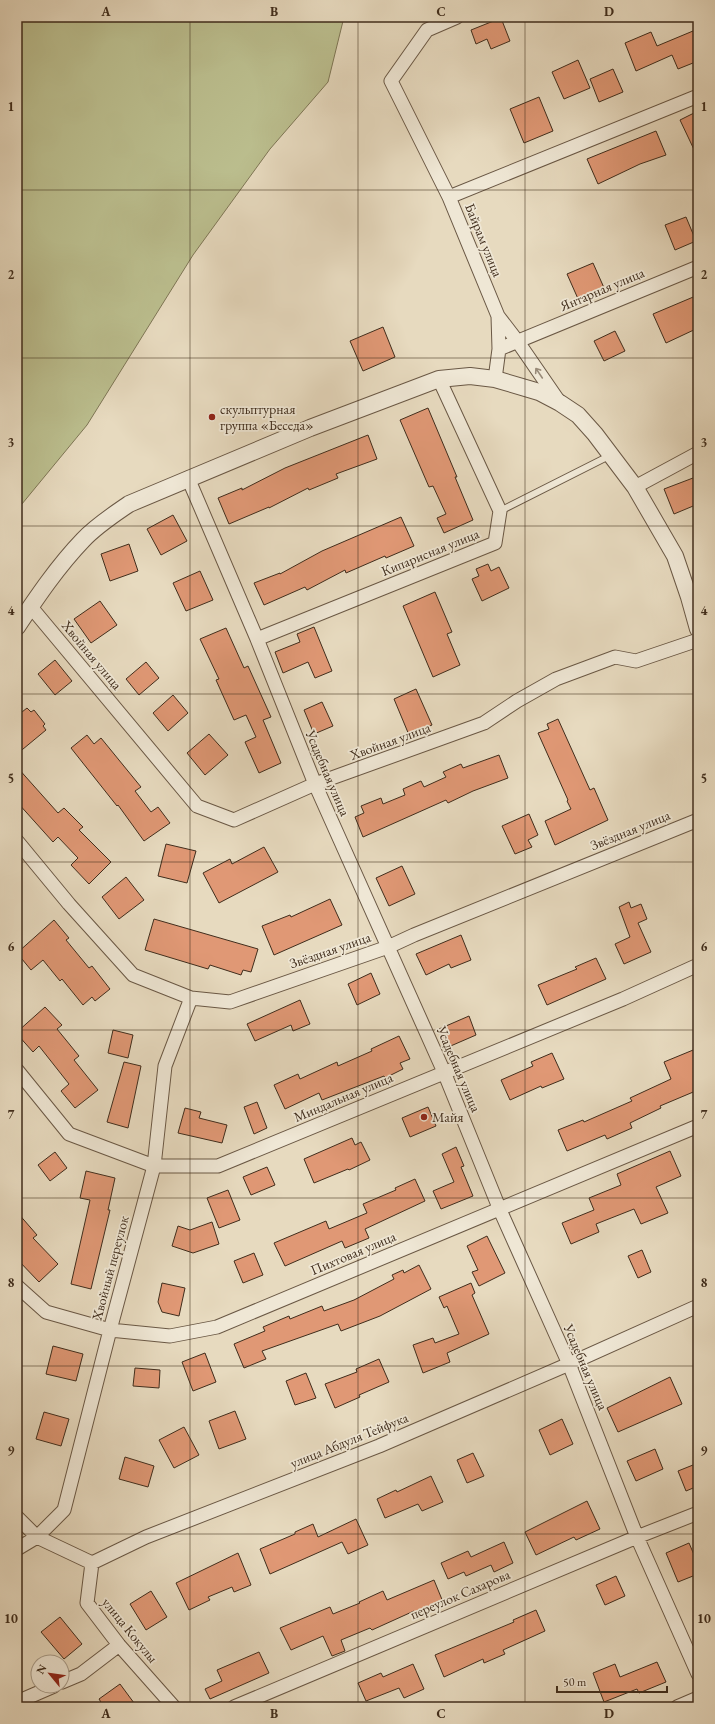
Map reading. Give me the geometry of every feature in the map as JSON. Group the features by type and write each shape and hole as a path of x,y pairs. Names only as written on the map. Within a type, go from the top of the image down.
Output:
{"street":[{"name":"Байрам улица","path":"457,17 427,30 391,82 449,197 498,316 560,403"},
{"path":"449,197 698,96"},
{"name":"Янтарная улица","path":"498,349 518,342 698,266"},
{"path":"495,379 498,349 498,316"},
{"path":"17,627 83,540 105,520 129,504 310,428 439,379 470,376 495,379 538,392 560,403 578,416 635,487 675,556 698,629"},
{"path":"439,379 500,511"},
{"path":"635,487 698,453"},
{"name":"Усадебная улица","path":"188,478 257,639 315,784 444,1072 500,1210 569,1364 637,1536 698,1674"},
{"name":"Кипарисная улица","path":"257,639 495,543 500,511"},
{"name":"Хвойная улица","path":"31,607 197,806 234,820 315,784 484,723 556,679 615,657 636,661 698,640"},
{"name":"Звёздная улица","path":"17,841 69,904 133,975 191,998 230,1002 388,947 414,935 698,820"},
{"name":"Миндальная улица","path":"17,1070 69,1134 154,1166 218,1166 623,999 698,965"},
{"name":"Хвойный переулок","path":"17,1549 38,1537 64,1510 154,1166 165,1066 191,998"},
{"name":"Пихтовая улица","path":"17,1286 46,1312 110,1330 170,1336 217,1327 698,1126"},
{"name":"улица Абдуля Тейфука","path":"92,1563 146,1537 379,1446 569,1364 698,1306"},
{"name":"переулок Сахарова","path":"234,1707 637,1536 698,1513"},
{"path":"17,1517 38,1537 92,1563"},
{"name":"улица Кокулы","path":"92,1563 87,1603 119,1645 174,1707"},
{"path":"70,1679 81,1674 119,1645"},
{"path":"17,1702 36,1694"},
{"path":"677,1707 698,1698"}],"lane":[{"path":"500,511 611,456"}],"green space":[{"path":"17,17 344,17 328,82 270,149 193,255 87,425 17,510"}],"building":[{"path":"501,18 510,41 491,49 487,39 476,44 471,30"},
{"path":"693,31 698,43 698,61 678,69 672,55 636,71 625,43 651,32 657,46"},
{"path":"578,60 590,88 564,99 552,72"},
{"path":"613,69 623,92 599,102 590,79"},
{"path":"539,97 553,131 524,143 510,109"},
{"path":"698,111 698,158 680,120"},
{"path":"656,131 666,155 640,164 598,184 587,159"},
{"path":"686,217 696,241 675,250 665,225"},
{"path":"593,263 605,290 579,301 567,274"},
{"path":"698,295 698,328 666,343 653,314"},
{"path":"383,327 395,357 363,371 350,341"},
{"path":"615,331 625,351 604,361 594,341"},
{"path":"428,408 473,520 444,533 437,518 446,514 433,486 429,487 400,420"},
{"path":"368,435 377,459 336,474 338,478 309,490 308,488 269,508 229,524 218,498 242,488 242,490 285,468"},
{"path":"693,478 698,491 698,504 674,514 664,489"},
{"path":"173,515 187,541 161,555 147,529"},
{"path":"401,517 414,546 386,558 385,556 346,573 345,570 307,590 305,587 264,605 254,583 280,574 322,551"},
{"path":"129,544 138,571 110,581 101,554"},
{"path":"488,564 491,571 499,567 509,588 482,601 472,579 479,576 476,569"},
{"path":"200,571 213,600 186,611 173,583"},
{"path":"435,592 452,632 447,634 460,665 433,677 403,606"},
{"path":"100,601 117,625 91,643 74,619"},
{"path":"314,627 332,671 315,678 308,662 283,673 275,652 300,642 297,634"},
{"path":"226,628 244,668 248,666 271,717 263,720 281,763 259,773 245,742 256,737 246,715 234,720 216,680 219,679 200,639"},
{"path":"55,660 72,681 55,695 38,674"},
{"path":"146,662 159,678 139,695 126,679"},
{"path":"416,689 432,725 409,735 394,699"},
{"path":"173,695 188,713 168,731 153,713"},
{"path":"322,702 333,726 314,734 304,710"},
{"path":"27,708 31,712 34,710 45,724 43,726 46,730 17,754 17,716"},
{"path":"558,719 590,790 594,788 608,820 555,845 545,821 571,809 538,733 549,729 547,724"},
{"path":"209,734 228,755 205,775 187,753"},
{"path":"87,735 94,744 101,738 141,787 135,791 151,812 158,807 170,823 144,841 118,805 117,806 71,748"},
{"path":"499,755 508,778 473,791 448,803 446,800 363,837 355,817 364,813 361,806 381,798 383,804 405,795 403,789 421,781 424,787 446,777 443,772 461,764 463,768"},
{"path":"17,767 58,813 64,808 83,827 79,830 111,862 89,884 71,865 78,858 58,837 53,842 17,802"},
{"path":"529,814 538,835 528,840 532,847 515,854 502,826"},
{"path":"166,844 196,851 187,883 158,876"},
{"path":"264,847 278,872 219,903 203,873 230,859 232,864"},
{"path":"402,866 415,894 389,906 376,878"},
{"path":"126,877 144,900 119,919 102,897"},
{"path":"330,899 342,925 274,955 262,926 290,915 291,917"},
{"path":"629,902 631,908 641,904 647,919 638,923 651,952 624,964 615,944 630,937 619,907"},
{"path":"154,919 258,949 251,972 243,970 241,975 210,965 208,969 145,950"},
{"path":"54,920 69,938 66,940 89,968 92,966 110,989 95,1001 92,997 83,1005 62,979 60,981 43,960 31,970 17,953"},
{"path":"461,935 471,960 451,968 449,964 426,975 416,954"},
{"path":"596,958 606,979 547,1005 538,985 577,969 575,967"},
{"path":"371,973 380,994 357,1005 348,984"},
{"path":"300,1000 310,1024 293,1031 291,1025 255,1041 247,1024"},
{"path":"45,1007 62,1025 57,1029 79,1056 74,1060 98,1090 75,1108 61,1091 69,1084 39,1046 33,1052 17,1034 17,1032"},
{"path":"469,1016 476,1035 446,1048 439,1029"},
{"path":"113,1030 133,1035 128,1058 108,1053"},
{"path":"399,1036 410,1059 400,1063 403,1069 385,1078 384,1076 322,1100 319,1093 285,1109 274,1085 298,1074 300,1079 337,1062 338,1066 372,1051 371,1049"},
{"path":"698,1048 698,1090 660,1106 661,1108 630,1123 632,1128 607,1139 605,1135 567,1151 558,1130 583,1120 584,1122 632,1101 630,1098 671,1079 664,1062"},
{"path":"552,1053 564,1079 542,1088 541,1086 510,1100 501,1080 533,1066 531,1062"},
{"path":"124,1062 141,1066 128,1128 107,1122"},
{"path":"257,1102 267,1128 254,1134 244,1107"},
{"path":"428,1107 436,1126 410,1137 402,1118"},
{"path":"185,1108 201,1112 199,1118 227,1125 222,1143 178,1133"},
{"path":"352,1138 355,1145 361,1142 370,1160 349,1170 348,1169 314,1183 304,1159"},
{"path":"456,1147 464,1166 461,1167 473,1196 441,1209 433,1191 454,1182 442,1154"},
{"path":"670,1151 681,1176 656,1187 668,1213 641,1224 634,1209 596,1224 599,1232 571,1244 562,1223 594,1210 589,1198 621,1185 617,1174"},
{"path":"55,1152 67,1168 50,1181 38,1165"},
{"path":"267,1167 275,1185 251,1195 243,1177"},
{"path":"86,1171 115,1178 108,1210 110,1210 91,1289 71,1284 90,1200 80,1198"},
{"path":"415,1179 425,1201 365,1229 369,1238 345,1248 342,1241 285,1266 274,1243 326,1221 329,1229 367,1213 363,1204 396,1190 395,1188"},
{"path":"228,1190 240,1220 219,1228 207,1198"},
{"path":"17,1212 37,1235 33,1238 58,1264 39,1282 17,1259"},
{"path":"212,1222 219,1244 193,1253 172,1246 178,1226 190,1230"},
{"path":"487,1236 505,1273 479,1286 472,1272 478,1270 467,1246"},
{"path":"642,1250 651,1272 638,1278 628,1256"},
{"path":"254,1253 263,1275 243,1283 234,1261"},
{"path":"419,1265 431,1289 380,1316 341,1331 338,1324 262,1351 266,1359 244,1368 234,1344 265,1331 263,1327 289,1316 290,1319 322,1306 324,1311 354,1300 394,1279 392,1275 403,1270 404,1273"},
{"path":"162,1283 185,1288 179,1316 162,1312 158,1302"},
{"path":"471,1283 475,1293 472,1295 489,1334 447,1353 450,1362 423,1373 413,1345 433,1338 435,1343 459,1334 447,1306 444,1308 439,1297"},
{"path":"53,1346 83,1354 76,1381 46,1374"},
{"path":"205,1353 216,1382 193,1391 182,1362"},
{"path":"379,1359 389,1382 359,1395 360,1397 335,1408 325,1384 357,1372 356,1369"},
{"path":"135,1368 160,1370 159,1388 133,1386"},
{"path":"306,1373 316,1398 295,1405 286,1381"},
{"path":"670,1377 682,1404 618,1432 607,1408"},
{"path":"235,1411 246,1439 219,1449 209,1421"},
{"path":"44,1412 69,1419 61,1446 36,1439"},
{"path":"562,1419 573,1444 550,1455 539,1430"},
{"path":"184,1427 199,1455 174,1468 159,1440"},
{"path":"655,1449 663,1469 636,1481 627,1461"},
{"path":"473,1453 484,1476 467,1483 457,1460"},
{"path":"125,1457 154,1466 148,1487 119,1479"},
{"path":"698,1463 698,1486 686,1491 678,1471"},
{"path":"431,1476 443,1502 422,1511 418,1504 385,1518 377,1499 396,1490 397,1492"},
{"path":"587,1501 600,1529 576,1540 574,1537 536,1555 525,1532"},
{"path":"356,1519 368,1545 348,1554 342,1542 270,1574 260,1549 295,1534 295,1532 313,1524 318,1537"},
{"path":"504,1542 513,1563 494,1572 491,1565 466,1576 464,1572 448,1579 441,1563 468,1551 471,1557"},
{"path":"689,1543 698,1564 698,1574 678,1582 666,1553"},
{"path":"238,1553 251,1585 234,1592 232,1587 208,1597 210,1600 189,1610 176,1583"},
{"path":"616,1576 625,1596 605,1605 596,1585"},
{"path":"434,1580 443,1602 415,1614 414,1611 372,1630 370,1628 341,1640 345,1651 332,1656 323,1636 291,1650 280,1628 330,1607 333,1614 360,1603 359,1602 383,1591 387,1600"},
{"path":"151,1591 167,1617 146,1630 130,1604"},
{"path":"536,1610 545,1631 503,1650 505,1654 484,1663 483,1659 444,1677 435,1655 514,1622 513,1620"},
{"path":"60,1617 82,1644 70,1654 60,1654 41,1632"},
{"path":"259,1652 269,1673 210,1699 205,1689 222,1681 217,1670"},
{"path":"657,1662 666,1682 639,1693 637,1689 604,1702 593,1673 615,1664 620,1677"},
{"path":"413,1664 424,1689 404,1698 399,1688 366,1701 358,1683 381,1673 383,1677"},
{"path":"120,1684 137,1707 104,1707 99,1699"}],"place":[{"name":"скульптурная группа «Беседа»","path":"212,417"},
{"name":"Майя","path":"424,1117"}]}
